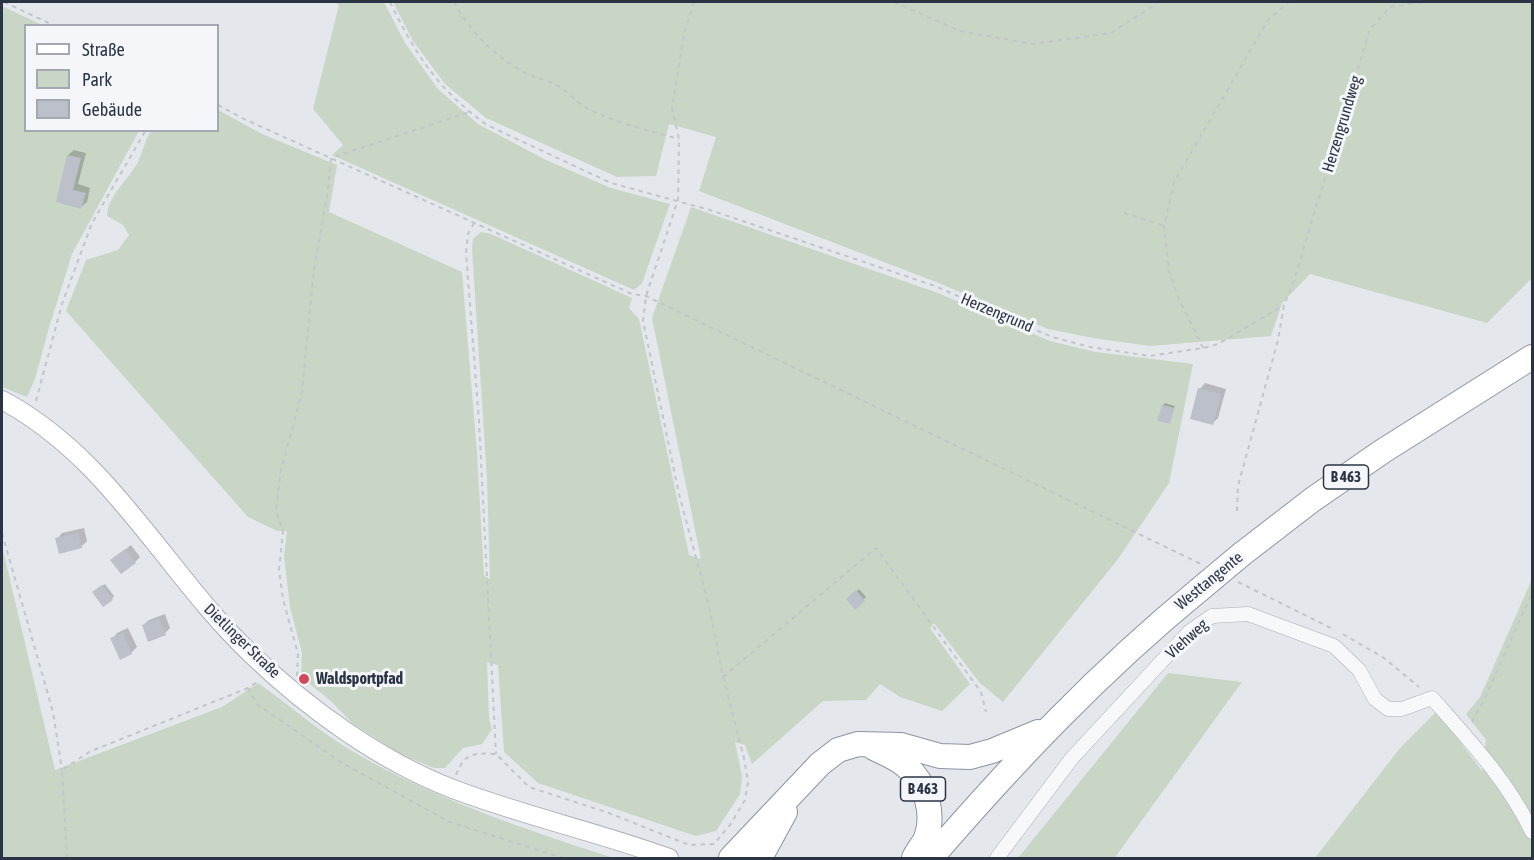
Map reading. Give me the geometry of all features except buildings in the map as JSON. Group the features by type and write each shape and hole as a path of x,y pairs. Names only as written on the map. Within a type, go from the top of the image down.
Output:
{"highway":[{"name":"Westtangente","path":"931,858 988,792 1049,727 1107,669 1198,590 1312,500 1383,451 1533,357"},
{"name":"B 463","path":"731,858 820,764 838,750 858,744 901,745 940,756 970,757 992,751 1049,727"},
{"name":"B 463","path":"866,744 907,766 926,795 929,826 925,840 914,858"},
{"name":"B 463","path":"763,857 795,791"}],"main road":[{"name":"Dietlinger Straße","path":"2,400 34,419 86,462 117,496 204,605 271,672 349,733 389,759 451,788 546,821 633,845 669,858"}],"street":[{"name":"Viehweg","path":"997,858 1072,758 1189,632 1212,616 1248,614 1334,646 1359,670 1375,699 1388,709 1402,709 1432,698"},
{"path":"1432,698 1492,768 1522,810 1533,832"}],"path":[{"path":"4,2 51,24"},
{"name":"Herzengrund","path":"390,2 409,40 441,86 487,125 611,183 710,210 935,286 1052,337 1150,356 1218,344 1284,305"},
{"path":"454,2 464,20 493,51 528,74 561,88 582,105 607,116 679,139"},
{"path":"474,223 468,234 466,253 479,421 496,754 529,788 609,813 689,845 714,844 730,825 745,800 747,782 744,758 723,677 709,606 679,494 643,321 646,296 678,200 679,139 672,108 684,34 694,2"},
{"path":"894,2 960,31 1032,44 1111,33 1159,2"},
{"path":"1203,348 1178,297 1169,270 1164,226 1174,182 1268,20 1289,2"},
{"name":"Herzengrundweg","path":"1237,511 1238,486 1278,340 1284,305 1294,280 1370,29 1390,7 1424,2"},
{"path":"219,106 244,119 632,294 646,296 1202,564"},
{"path":"331,158 469,112"},
{"path":"34,419 38,388 62,304 92,223 145,132"},
{"path":"292,689 298,673 298,654 283,599 279,570 283,532 276,509 282,470 302,392 314,269 331,158"},
{"path":"1125,213 1164,226"},
{"path":"2,533 53,712 62,770 67,858"},
{"path":"723,677 876,548 981,692 986,712"},
{"path":"1234,579 1340,633 1383,658 1432,698"},
{"path":"1465,735 1484,700 1533,593"},
{"path":"62,770 89,752 248,688 271,672"},
{"path":"248,688 258,705 342,763 450,822 562,858"},
{"path":"451,788 462,761 476,753 496,754"}],"green space":[{"path":"335,2 384,2 405,43 438,89 478,124 546,160 611,188 670,204 642,283 634,290 332,155 343,145 313,109 339,5"},
{"path":"393,2 1532,2 1532,278 1487,323 1310,274 1282,303 1271,336 1150,346 1048,329 936,282 699,191 716,137 669,124 656,176 617,177 486,118 445,84 413,41"},
{"path":"2,6 40,24 24,24 24,132 138,132 72,254 35,379 27,397 2,387"},
{"path":"219,111 262,134 337,165 329,212 462,272 477,453 484,576 490,579 487,479 472,249 473,239 481,232 491,234 632,298 629,308 639,319 689,555 701,559 652,318 691,207 938,293 1050,341 1096,352 1193,364 1169,483 1118,559 1003,702 979,682 934,623 930,628 970,684 942,711 900,697 880,684 866,700 823,701 752,764 745,745 735,742 742,776 740,794 716,831 696,836 538,783 504,752 498,665 487,662 489,719 492,729 482,744 463,748 445,768 434,768 400,754 352,723 332,702 301,677 302,653 290,607 284,556 287,531 277,531 248,517 66,311 86,260 118,250 129,235 123,225 107,216 108,208 138,162 150,132 219,132"},
{"path":"2,546 55,770 222,707 258,683 336,741 411,782 511,823 613,858 2,858"},
{"path":"1532,579 1532,858 1315,858 1400,748 1437,711 1482,771 1486,740 1466,714 1480,697"},
{"path":"1168,673 1242,682 1116,858 1018,858"}],"place":[{"name":"Waldsportpfad","path":"304,679"}]}
